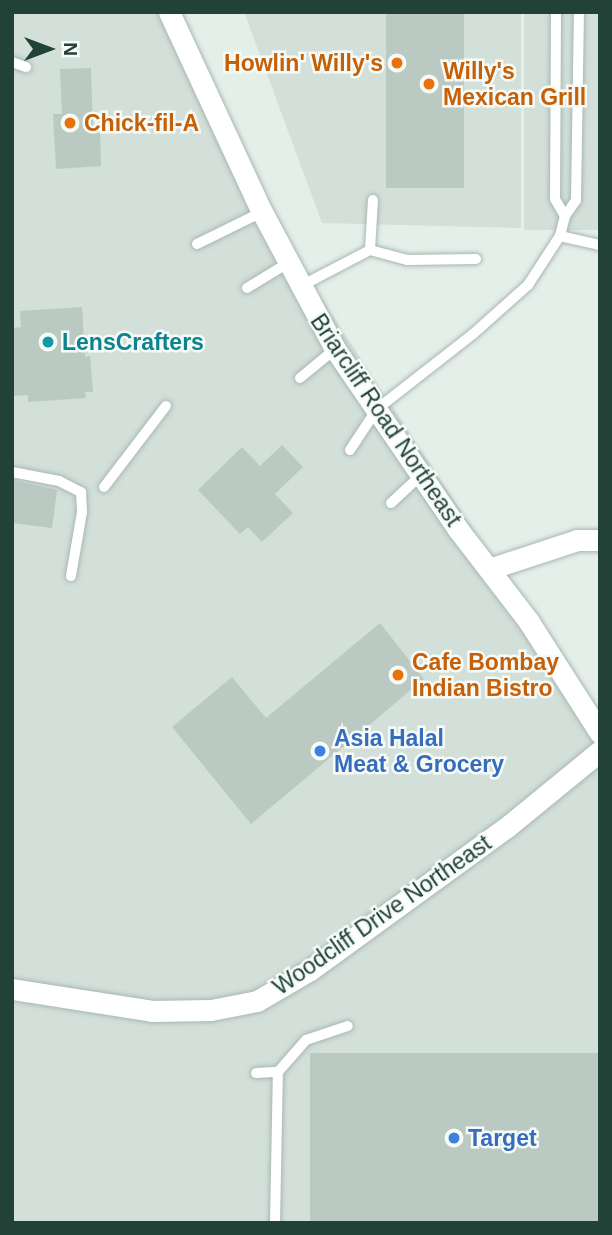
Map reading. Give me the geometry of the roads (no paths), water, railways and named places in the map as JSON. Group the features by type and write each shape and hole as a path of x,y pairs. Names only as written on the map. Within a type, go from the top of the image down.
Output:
{"main road":[{"name":"Briarcliff Road Northeast","path":"169,12 262,212 335,349 421,475 529,622 600,733"},
{"path":"489,569 577,540 600,540"},
{"name":"Woodcliff Drive Northeast","path":"12,989 152,1011 211,1010 257,1001 310,970 507,827 600,751"}],"lane":[{"path":"556,12 555,199 565,216"},
{"path":"350,450 377,409 473,334 528,285 560,236 565,216 576,200 579,12"},
{"path":"12,62 26,67"},
{"path":"370,250 373,200"},
{"path":"197,244 262,212"},
{"path":"560,236 600,245"},
{"path":"301,286 370,250 407,260 475,259"},
{"path":"247,288 288,263"},
{"path":"300,378 335,349"},
{"path":"104,488 166,406"},
{"path":"12,472 60,481 81,492 82,512 71,576"},
{"path":"391,503 421,475"},
{"path":"275,1223 278,1072 306,1040 348,1026"},
{"path":"256,1073 278,1072"}],"place":[{"name":"Howlin' Willy's","path":"397,63"},
{"name":"Willy's Mexican Grill","path":"429,84"},
{"name":"Chick-fil-A","path":"70,123"},
{"name":"LensCrafters","path":"48,342"},
{"name":"Cafe Bombay Indian Bistro","path":"398,675"},
{"name":"Asia Halal Meat & Grocery","path":"320,751"},
{"name":"Target","path":"454,1138"}]}
